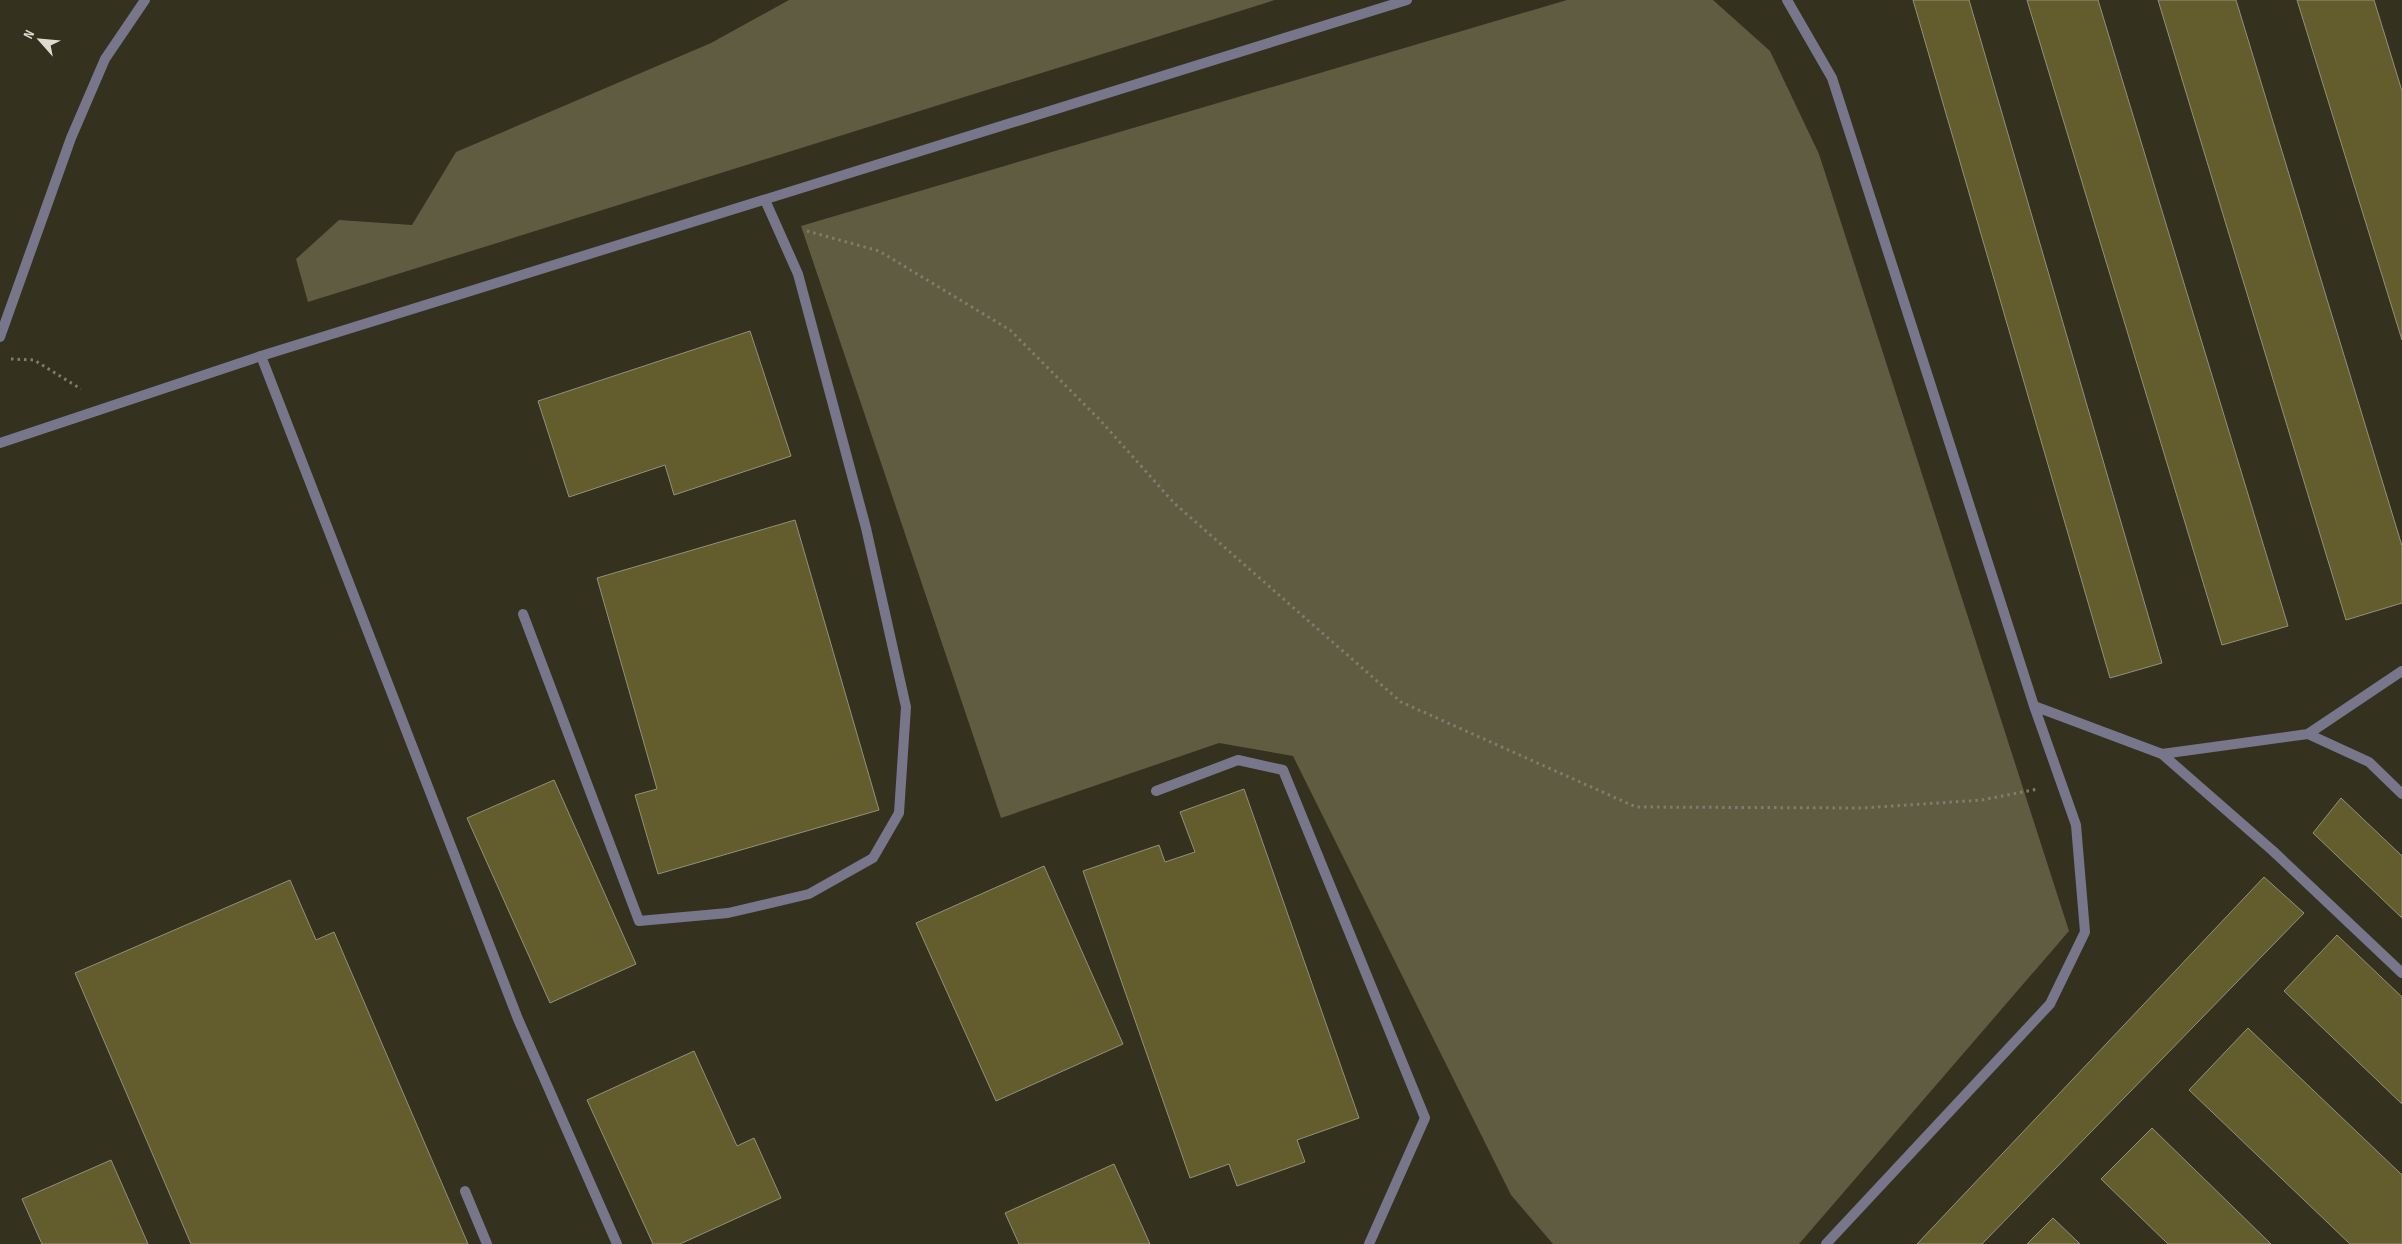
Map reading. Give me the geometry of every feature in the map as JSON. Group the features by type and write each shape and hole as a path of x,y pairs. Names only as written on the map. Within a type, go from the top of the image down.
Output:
{"street":[{"path":"0,337 71,138 106,59 144,0"},
{"path":"0,443 261,356 1407,0"},
{"path":"1787,0 1832,78 2034,706 2076,825 2085,932 2050,1004 1826,1244"},
{"path":"523,614 639,921 728,913 809,894 873,858 899,813 906,707 859,501 798,274 765,200"},
{"path":"261,356 518,1019 617,1244"},
{"path":"2162,754 2308,734 2402,672"},
{"path":"2034,706 2162,754 2273,851 2402,973"},
{"path":"2308,734 2369,762 2402,794"},
{"path":"1156,791 1238,760 1283,770 1426,1118 1369,1244"},
{"path":"465,1191 487,1244"}],"path":[{"path":"775,222 879,251 1010,330 1100,420 1174,503 1401,702 1636,806 1863,808 1982,800 2062,785"},
{"path":"8,359 34,360 76,385 104,409"}],"shaded area":[{"path":"789,0 1275,0 308,302 296,259 339,220 412,225 456,152 711,43"},
{"path":"1567,0 1713,0 1770,51 1819,154 2069,931 1799,1244 1553,1244 1511,1195 1293,756 1219,743 1001,818 801,226"}],"building":[{"path":"1913,0 1969,0 2162,663 2110,678"},
{"path":"2027,0 2098,0 2288,626 2222,645"},
{"path":"2158,0 2236,0 2402,546 2402,603 2346,620"},
{"path":"2297,0 2374,0 2402,91 2402,340"},
{"path":"750,331 791,456 674,495 665,465 569,497 538,401"},
{"path":"795,520 879,810 658,874 635,795 657,789 597,578"},
{"path":"554,780 636,964 550,1003 467,818"},
{"path":"1244,789 1359,1118 1297,1140 1305,1162 1237,1186 1229,1164 1190,1178 1083,871 1159,845 1165,862 1195,852 1180,812"},
{"path":"2341,798 2402,856 2402,918 2313,833"},
{"path":"1044,866 1123,1044 996,1101 916,923"},
{"path":"2264,877 2304,913 1982,1244 1917,1244"},
{"path":"290,880 316,940 334,932 468,1244 191,1244 75,973"},
{"path":"2337,935 2402,997 2402,1104 2284,991"},
{"path":"2248,1028 2402,1175 2402,1244 2350,1244 2189,1090"},
{"path":"694,1051 737,1146 754,1138 781,1198 680,1244 653,1244 587,1100"},
{"path":"2152,1128 2271,1244 2168,1244 2101,1179"},
{"path":"111,1160 148,1244 42,1244 22,1199"},
{"path":"1114,1164 1150,1244 1019,1244 1005,1213"},
{"path":"2053,1218 2080,1244 2027,1244"}]}
